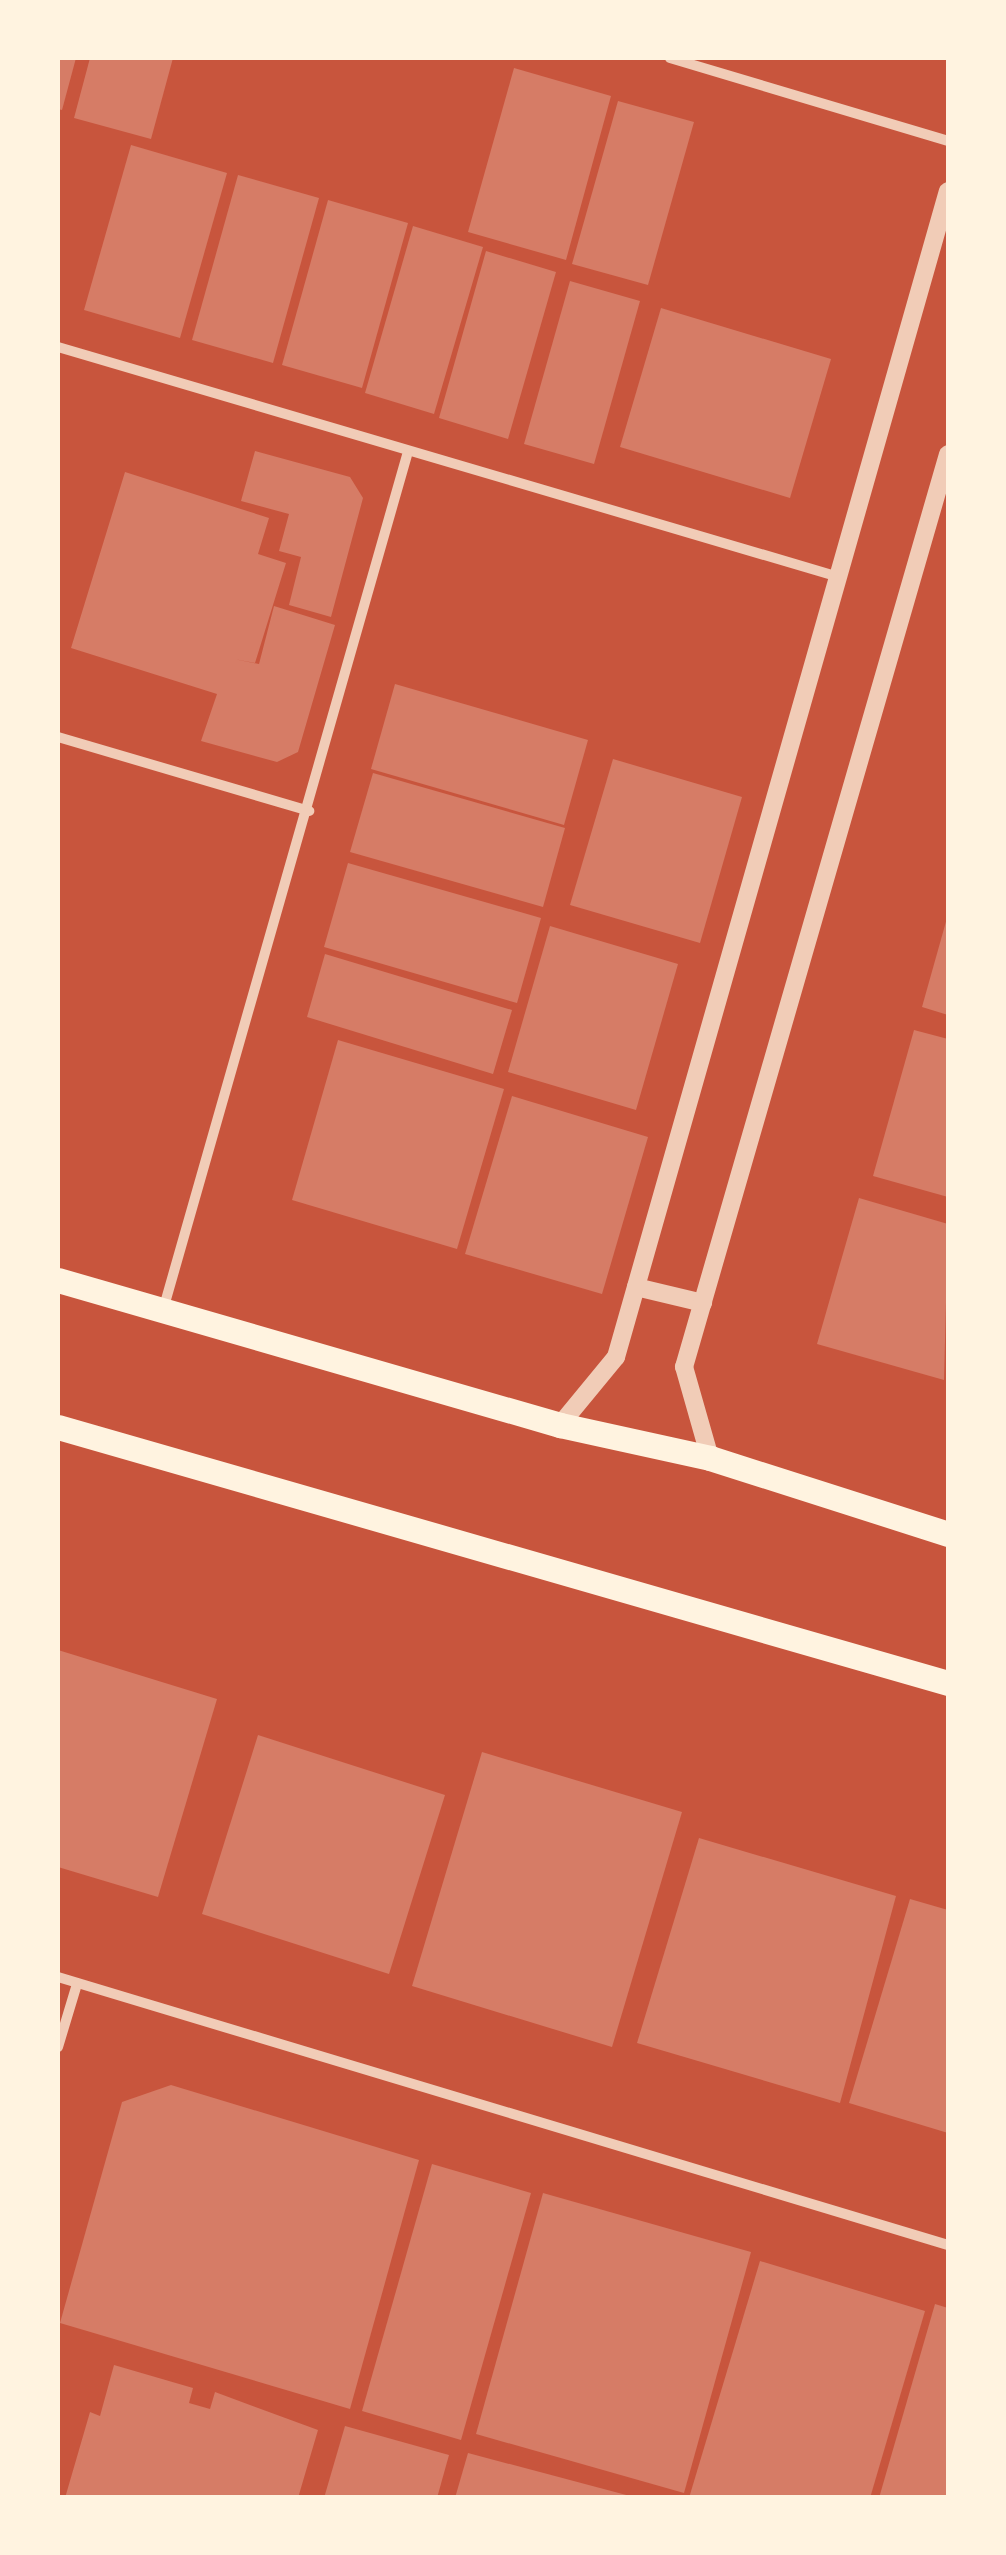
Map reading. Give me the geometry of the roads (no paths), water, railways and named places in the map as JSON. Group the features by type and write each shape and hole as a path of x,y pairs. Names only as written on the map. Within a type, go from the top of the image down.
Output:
{"main road":[{"path":"58,1280 560,1425 710,1458 948,1534"},
{"path":"58,1426 948,1683"}],"street":[{"path":"670,58 948,141"},
{"path":"560,1425 616,1357 948,192"},
{"path":"58,347 406,455 840,577"},
{"path":"710,1458 684,1367 948,454"},
{"path":"162,1311 309,810 406,455"},
{"path":"58,737 309,810"},
{"path":"636,1287 702,1302"},
{"path":"58,1978 948,2245"},
{"path":"58,2047 76,1984"}]}
